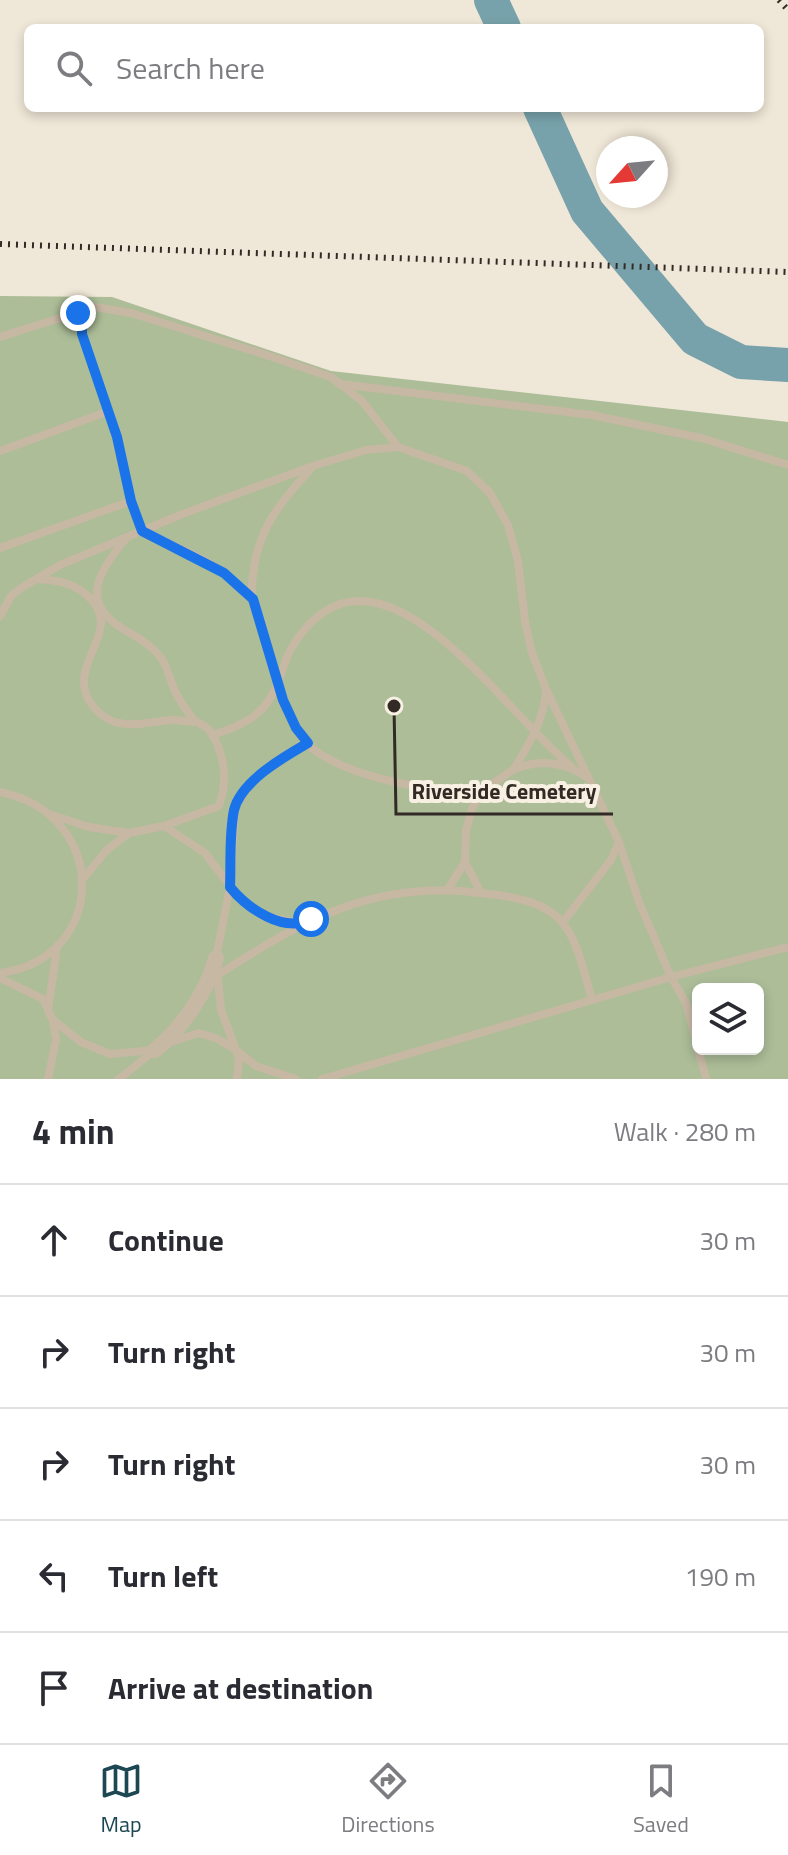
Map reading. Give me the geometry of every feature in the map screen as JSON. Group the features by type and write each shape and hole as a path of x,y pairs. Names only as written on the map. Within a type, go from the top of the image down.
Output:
{"street":[{"path":"158,1048 189,1013 217,967"}],"lane":[{"path":"253,599 224,573 142,531 131,501 109,411 82,334 82,320 90,311 95,307 131,313 331,377 362,401 398,447"},
{"path":"0,337 90,311"},
{"path":"339,384 592,415 701,438 788,465"},
{"path":"0,451 109,411"},
{"path":"0,607 11,596 60,565 313,466 366,450 398,447 467,471 490,493 508,525 518,561 532,653 619,842 639,902 671,977 686,1003 692,1026"},
{"path":"313,466 280,502 265,527 256,555 251,590 278,683 296,728 314,751 350,768 387,779 441,788 485,788"},
{"path":"0,548 131,501"},
{"path":"51,815 89,827 129,833 164,826 219,806 225,776 219,749 207,727 196,722 174,720 141,724 111,721 93,707 83,687 86,665 102,623 97,587 103,566 128,537"},
{"path":"36,579 61,580 84,593 116,625 157,652 168,670 174,689 196,722"},
{"path":"0,616 11,596"},
{"path":"212,735 238,727 261,712 278,683 289,652 305,626 324,611 346,601 365,600 394,609 454,647 535,734 591,780"},
{"path":"514,770 535,734 545,704 546,689"},
{"path":"237,1079 239,1060 221,1010 217,967 230,887 235,807 251,783 280,759 308,743"},
{"path":"481,893 465,862 466,831 472,808 485,788 514,770 539,763 572,766"},
{"path":"0,792 36,803 51,815 73,844 80,861 82,880 76,915 57,946 28,967 0,976"},
{"path":"164,826 205,853 242,902 264,917 303,923"},
{"path":"82,880 107,850 129,833"},
{"path":"563,922 611,860 619,842"},
{"path":"448,889 465,862"},
{"path":"217,967 303,923 360,902 408,891 448,889 529,901 554,911 569,929 592,1000"},
{"path":"48,1011 57,946"},
{"path":"322,1079 671,977 788,947"},
{"path":"0,976 43,999 53,1020 56,1039 48,1079"},
{"path":"53,1020 81,1042 110,1054 158,1048 199,1033 218,1039 256,1066 296,1079"},
{"path":"119,1079 158,1048"},
{"path":"699,1055 704,1078"}],"green space":[{"path":"0,296 112,297 331,371 788,422 788,1079 0,1079"}],"waterway":[{"path":"491,0 502,24"},
{"path":"542,112 587,211 695,339 741,362 788,365"}],"railway":[{"path":"779,0 788,10"},
{"path":"0,244 788,272"}],"place":[{"name":"Riverside Cemetery","path":"394,706"}],"route":[{"path":"78,313 90,311 82,320 82,334 117,437 131,501 142,531 224,573 253,599 283,700 296,728 308,743 280,759 251,783 235,807 230,887 242,902 264,917 303,923 311,919"}]}
